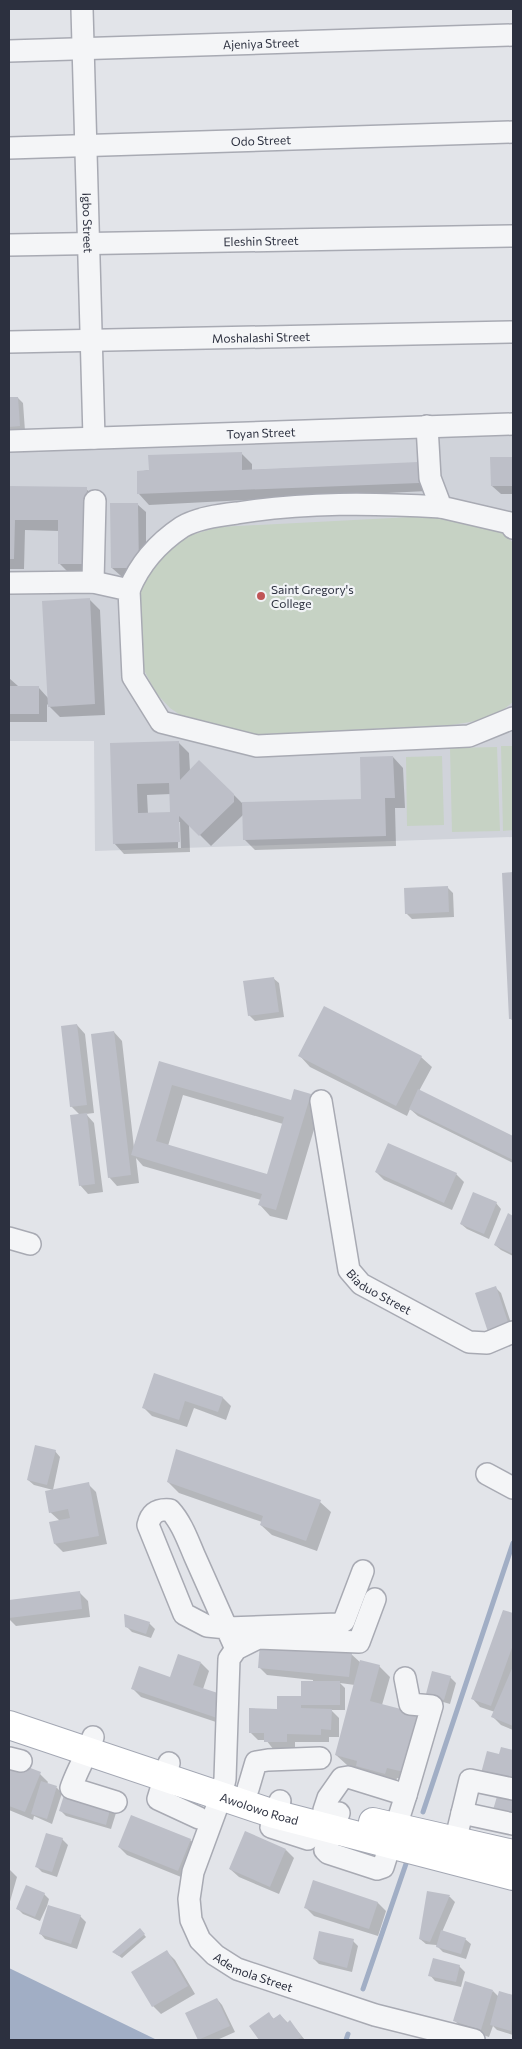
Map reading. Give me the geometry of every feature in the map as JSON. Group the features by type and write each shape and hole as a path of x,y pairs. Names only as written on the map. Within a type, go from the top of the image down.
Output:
{"main road":[{"name":"Awolowo Road","path":"9,1708 91,1745"},
{"name":"Awolowo Road","path":"9,1725 91,1745 166,1770 231,1788 275,1814 332,1818 513,1876"},
{"name":"Awolowo Road","path":"392,1837 455,1842 513,1854"}],"street":[{"name":"Igbo Street","path":"82,9 94,438"},
{"name":"Ajeniya Street","path":"9,51 513,35"},
{"name":"Odo Street","path":"9,148 513,132"},
{"name":"Eleshin Street","path":"9,245 89,242 513,236"},
{"name":"Moshalashi Street","path":"9,342 513,332"},
{"name":"Toyan Street","path":"9,440 513,424"},
{"path":"427,426 430,478 442,507"},
{"path":"93,582 95,501"},
{"path":"513,528 510,523 442,507 369,503 296,506 216,516 183,526 151,551 136,573 129,590 133,677 161,722 257,746 469,736 513,718"},
{"path":"9,583 93,582 129,590"},
{"name":"Biaduo Street","path":"321,1101 349,1270 361,1284 469,1342 487,1342 513,1332"},
{"path":"9,1238 30,1244"},
{"path":"487,1474 513,1488"},
{"path":"236,1649 227,1628 175,1515 170,1510 154,1512 150,1517 148,1525 184,1614 207,1626 227,1628 338,1624 344,1621 363,1571"},
{"path":"231,1788 229,1658 236,1649 258,1638 359,1642 375,1598"},
{"path":"392,1837 432,1706 410,1704 405,1678"},
{"path":"91,1745 76,1771 71,1788 116,1802"},
{"name":"Ademola Street","path":"320,1758 256,1762 231,1788 194,1872 189,1899 191,1920 200,1940 215,1955 237,1969 375,2015 474,2040"},
{"path":"166,1770 158,1799 199,1818"},
{"path":"332,1818 328,1798 342,1778 348,1777 406,1795"},
{"path":"455,1842 470,1780 513,1789"},
{"path":"485,1818 492,1784"},
{"path":"462,1813 513,1824"},
{"path":"241,1817 275,1814 308,1840"}],"shaded area":[{"name":"Saint Gregory's College","path":"513,434 513,837 95,851 94,741 9,741 9,451"}],"green space":[{"path":"430,516 452,517 486,524 505,535 513,543 513,702 499,712 492,716 451,725 246,735 189,721 170,708 156,693 145,672 138,649 137,600 155,561 171,546 191,535 219,527"},
{"path":"501,746 513,746 513,830 503,831"},
{"path":"497,747 500,831 452,832 450,748"},
{"path":"442,756 444,825 407,826 406,757"}],"water":[{"path":"9,1968 157,2040 9,2040"}],"building":[{"path":"9,397 18,397 20,426 9,427"},
{"path":"242,452 242,470 418,462 419,483 137,494 137,471 149,470 148,455"},
{"path":"490,457 513,457 513,486 491,486"},
{"path":"9,486 87,487 86,564 58,564 58,520 15,520 14,559 9,559"},
{"path":"110,503 138,503 139,568 111,568"},
{"path":"90,598 95,704 48,707 42,601"},
{"path":"9,686 39,686 39,714 9,714"},
{"path":"179,741 180,780 199,760 234,794 234,802 199,836 179,816 180,842 113,844 110,743","holes":["169,783 170,812 138,813 137,784"]},
{"path":"393,756 395,798 385,798 386,836 243,840 242,802 361,799 360,757"},
{"path":"513,872 513,1019 509,1019 502,873"},
{"path":"448,886 449,912 405,914 404,888"},
{"path":"274,977 279,1012 248,1016 243,981"},
{"path":"324,1006 422,1056 396,1106 298,1056"},
{"path":"77,1024 87,1105 70,1107 61,1026"},
{"path":"114,1031 131,1175 108,1178 91,1034"},
{"path":"159,1061 291,1100 294,1089 311,1094 276,1210 258,1205 262,1194 131,1155","holes":["172,1085 284,1117 267,1174 156,1141"]},
{"path":"418,1089 513,1136 513,1160 409,1109"},
{"path":"87,1113 95,1184 79,1186 70,1115"},
{"path":"388,1143 457,1173 444,1203 375,1172"},
{"path":"473,1192 497,1202 484,1234 460,1224"},
{"path":"508,1213 513,1216 513,1254 494,1245"},
{"path":"496,1286 509,1325 488,1332 475,1293"},
{"path":"154,1373 223,1397 218,1412 185,1401 179,1420 142,1408"},
{"path":"35,1445 56,1450 47,1485 27,1480"},
{"path":"176,1449 321,1500 306,1541 260,1525 263,1516 167,1482"},
{"path":"89,1482 99,1536 54,1544 49,1522 70,1518 68,1509 49,1513 45,1491"},
{"path":"80,1591 82,1609 9,1618 9,1600"},
{"path":"503,1610 513,1613 513,1645 491,1706 471,1699"},
{"path":"124,1614 150,1622 146,1634 125,1627"},
{"path":"260,1643 352,1653 349,1677 258,1668"},
{"path":"178,1654 201,1662 193,1685 224,1695 217,1718 131,1689 139,1666 170,1677"},
{"path":"360,1660 380,1665 370,1701 424,1715 408,1773 387,1768 385,1774 356,1766 357,1761 335,1755"},
{"path":"513,1666 513,1726 491,1717"},
{"path":"432,1671 451,1676 444,1700 426,1694"},
{"path":"301,1681 340,1681 340,1705 301,1705 301,1708 332,1709 331,1730 321,1729 321,1735 287,1734 287,1742 264,1742 264,1733 249,1733 249,1708 277,1709 277,1696 301,1696"},
{"path":"501,1747 513,1750 513,1785 480,1777 487,1751 499,1754"},
{"path":"9,1760 41,1772 25,1812 9,1806"},
{"path":"41,1781 57,1786 47,1819 31,1814"},
{"path":"65,1792 111,1806 106,1825 59,1811"},
{"path":"498,1793 513,1796 511,1815 493,1810"},
{"path":"131,1815 191,1839 178,1871 118,1847"},
{"path":"245,1831 286,1849 270,1887 229,1869"},
{"path":"46,1833 63,1838 52,1872 35,1867"},
{"path":"313,1880 378,1902 369,1929 304,1908"},
{"path":"26,1885 45,1893 35,1917 16,1909"},
{"path":"427,1891 450,1895 430,1942 419,1939"},
{"path":"48,1905 81,1915 71,1944 39,1934"},
{"path":"140,1928 145,1934 119,1956 112,1952"},
{"path":"441,1930 466,1938 461,1954 436,1947"},
{"path":"319,1931 354,1939 347,1968 313,1959"},
{"path":"167,1950 188,1986 152,2007 131,1972"},
{"path":"433,1958 460,1965 456,1982 428,1976"},
{"path":"465,1981 493,1990 481,2030 453,2021"},
{"path":"499,1991 513,1995 511,2031 490,2025"},
{"path":"217,1998 230,2026 198,2040 185,2013"},
{"path":"269,2012 273,2019 280,2014 287,2023 290,2020 302,2037 296,2040 259,2040 249,2026"}],"waterway":[{"path":"423,1812 513,1543"},
{"path":"363,1989 408,1858"},
{"path":"346,2040 348,2034"}],"place":[{"name":"Saint Gregory's College","path":"261,596"}]}
